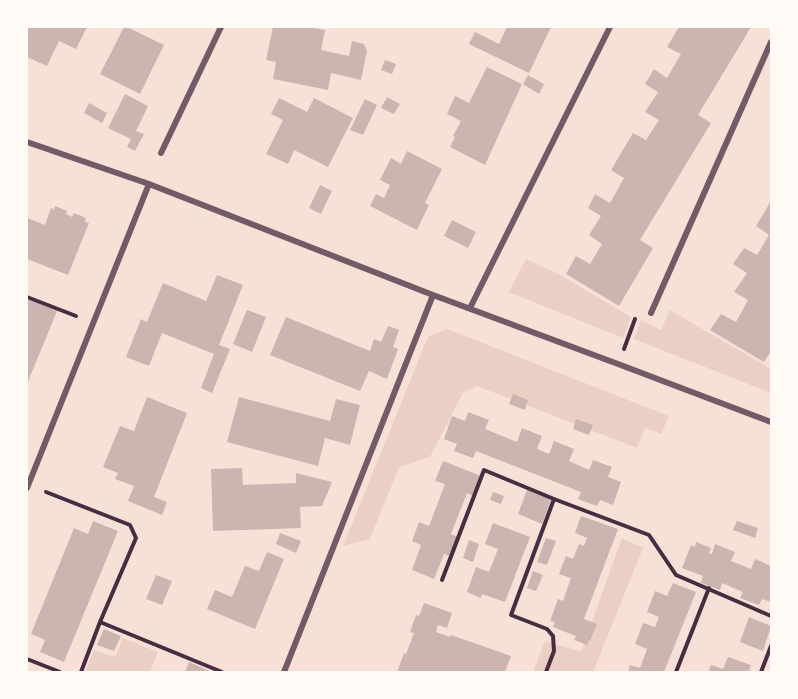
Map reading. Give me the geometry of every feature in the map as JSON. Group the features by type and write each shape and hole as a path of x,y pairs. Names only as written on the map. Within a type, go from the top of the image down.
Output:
{"street":[{"path":"161,153 221,27"},
{"path":"470,308 609,27"},
{"path":"651,314 771,42"},
{"path":"27,142 149,184 433,295 771,422"},
{"path":"28,486 149,184"},
{"path":"284,672 433,295"}],"path":[{"path":"27,297 93,322"},
{"path":"618,364 636,317 651,314"},
{"path":"442,580 484,470 649,535 676,574 771,616"},
{"path":"28,486 130,525 136,538 81,672"},
{"path":"546,672 554,651 553,636 547,629 511,615 554,499"},
{"path":"676,672 709,588"},
{"path":"100,622 222,672"},
{"path":"761,672 771,646"},
{"path":"27,659 60,672"}],"shaded area":[{"path":"526,259 562,276 631,317 623,338 509,292"},
{"path":"670,310 771,369 771,393 634,339 641,320 661,330"},
{"path":"447,329 669,416 661,434 645,428 637,448 477,386 463,393 430,457 399,467 370,539 343,546 428,337"},
{"path":"622,538 643,548 593,672 533,672 545,641 581,652"},
{"path":"123,638 158,652 150,672 85,672 94,650 115,657"}],"building":[{"path":"27,27 87,27 76,49 59,41 47,66 27,57"},
{"path":"124,27 164,45 140,94 100,74"},
{"path":"273,27 309,27 325,30 321,50 349,56 352,41 364,44 367,51 361,80 331,73 328,90 273,79 276,62 266,60"},
{"path":"507,27 551,27 529,73 469,44 475,32 499,44"},
{"path":"679,27 751,27 698,115 711,123 640,240 653,248 619,306 566,274 576,256 590,264 602,244 589,235 601,216 588,208 595,194 610,203 624,178 611,170 633,133 646,140 659,120 645,112 658,92 645,84 654,69 667,78 681,54 667,47"},
{"path":"385,60 396,64 392,74 381,70"},
{"path":"487,67 522,84 485,165 450,147 461,121 447,114 455,96 469,103"},
{"path":"528,75 544,84 539,94 523,84"},
{"path":"125,94 148,106 136,131 144,134 135,151 127,147 131,139 108,128"},
{"path":"387,97 400,104 394,114 381,108"},
{"path":"279,98 307,112 314,98 353,118 328,167 294,150 288,164 266,154 283,120 271,114"},
{"path":"365,99 377,105 363,135 350,130"},
{"path":"89,103 107,113 102,123 84,113"},
{"path":"407,151 442,169 425,203 429,205 417,230 370,206 376,194 384,198 390,185 380,180 391,158 401,164"},
{"path":"320,185 332,191 321,214 309,208"},
{"path":"771,201 771,351 764,362 710,330 721,314 736,322 748,300 734,292 747,273 733,264 744,248 757,255 769,235 756,226"},
{"path":"55,206 67,211 66,214 72,217 74,213 86,218 85,222 89,223 68,275 27,259 27,218 45,225 51,208 54,210"},
{"path":"452,220 476,232 468,248 444,236"},
{"path":"217,275 243,285 219,345 230,349 212,393 201,388 214,354 162,333 149,366 126,357 141,319 147,322 163,283 206,301"},
{"path":"27,299 57,311 27,384"},
{"path":"247,310 266,317 252,352 233,344"},
{"path":"286,317 370,351 374,339 381,342 388,326 399,330 393,347 398,349 387,379 369,371 360,391 270,355"},
{"path":"513,394 528,400 525,410 509,404"},
{"path":"147,397 187,413 154,497 167,502 162,515 128,501 134,486 115,479 118,473 103,467 120,426 134,431"},
{"path":"239,397 330,421 336,399 360,405 350,445 325,438 318,466 227,442"},
{"path":"468,412 489,420 485,429 517,442 522,428 542,436 537,449 549,454 554,441 574,449 569,461 589,470 593,460 612,467 608,477 621,482 613,505 600,500 597,506 578,499 581,492 476,451 473,458 454,451 457,444 444,439 452,416 465,421"},
{"path":"576,419 593,425 589,435 573,429"},
{"path":"443,461 481,476 473,496 467,493 451,534 458,537 450,556 444,554 434,579 412,570 421,545 412,541 419,522 429,526 445,484 435,481"},
{"path":"242,468 243,485 296,483 296,473 332,482 322,506 300,507 301,528 213,531 211,469"},
{"path":"527,490 551,499 542,524 518,514"},
{"path":"493,492 504,496 501,504 490,500"},
{"path":"581,516 618,529 584,619 597,624 587,645 574,640 576,636 553,627 555,622 550,621 558,599 563,601 571,578 559,574 566,556 573,559 579,544 584,546 587,538 575,533"},
{"path":"93,521 118,531 64,662 40,652 45,640 31,634 74,528 88,534"},
{"path":"737,521 758,528 755,538 733,530"},
{"path":"493,523 530,537 505,602 482,594 481,598 467,592 476,567 489,572 498,549 485,544"},
{"path":"280,533 301,541 296,553 276,544"},
{"path":"546,538 556,541 547,565 537,562"},
{"path":"469,540 479,544 473,562 463,558"},
{"path":"696,542 711,548 709,553 712,554 715,544 735,552 731,561 751,569 755,559 771,566 771,602 762,599 759,605 740,598 743,592 722,583 720,590 701,583 703,576 682,568 691,545 695,547"},
{"path":"267,552 284,559 255,629 207,609 215,590 232,597 245,566 259,571"},
{"path":"533,571 543,575 536,591 527,588"},
{"path":"156,575 172,581 162,605 146,599"},
{"path":"673,583 696,592 664,672 628,672 630,665 640,668 647,649 635,644 643,623 655,627 659,617 647,612 655,591 667,596"},
{"path":"424,603 452,613 447,628 438,625 436,632 511,656 505,672 397,672 414,633 410,632 416,615 419,616"},
{"path":"749,617 771,626 763,651 740,642"},
{"path":"104,629 121,636 114,651 97,645"},
{"path":"728,657 751,665 749,672 708,672 711,665 723,669"},
{"path":"189,662 212,672 185,672"}]}
